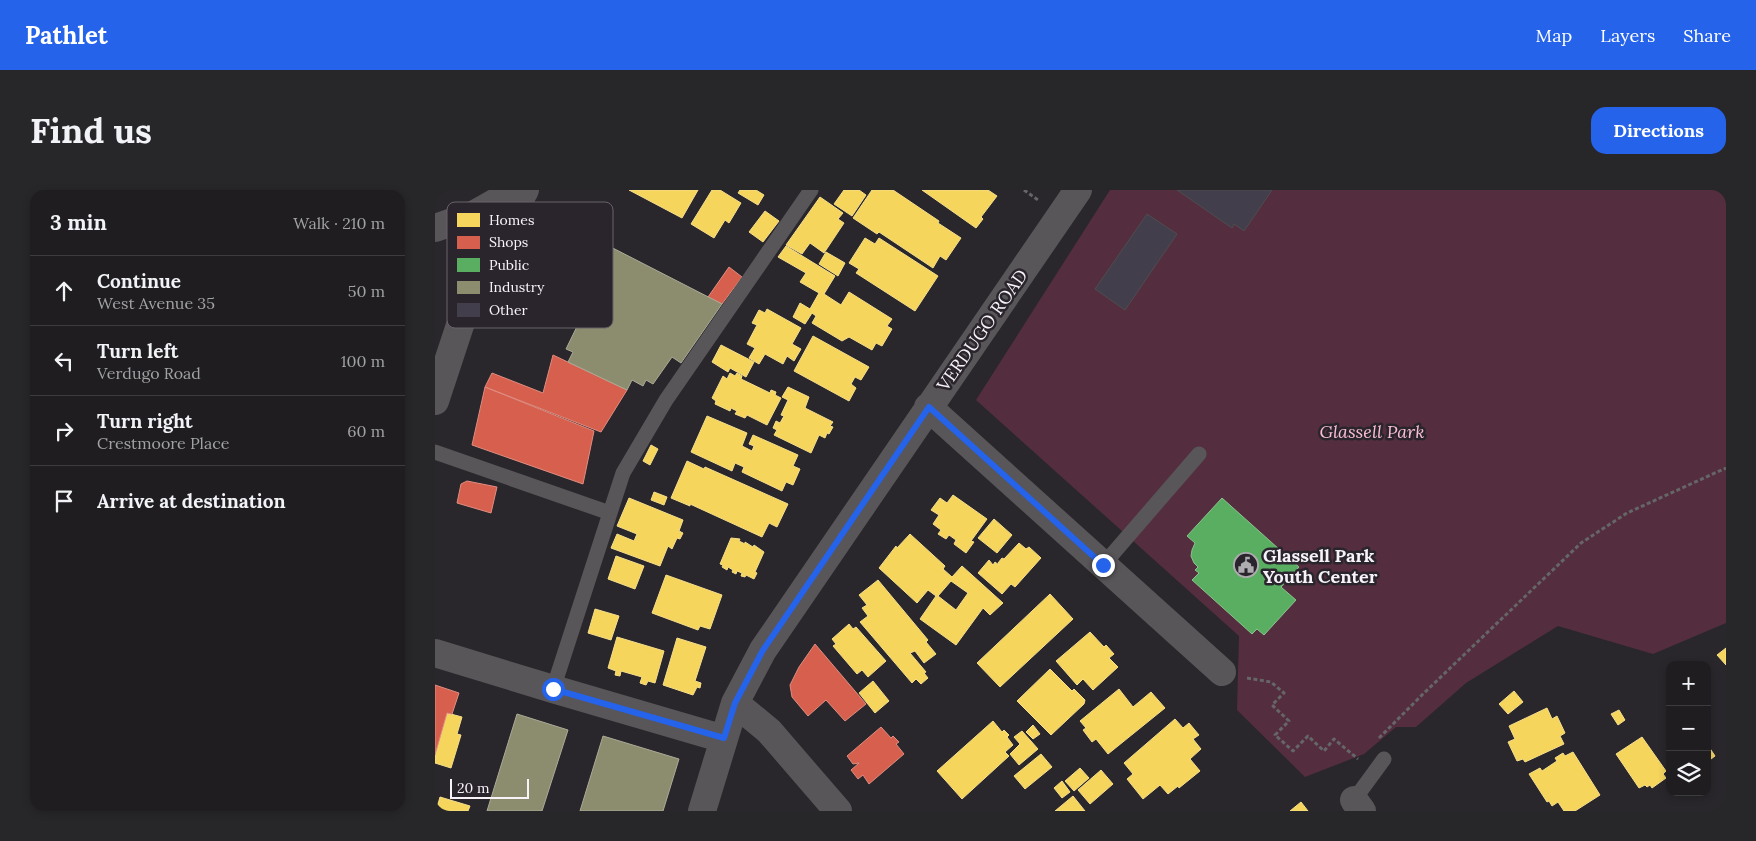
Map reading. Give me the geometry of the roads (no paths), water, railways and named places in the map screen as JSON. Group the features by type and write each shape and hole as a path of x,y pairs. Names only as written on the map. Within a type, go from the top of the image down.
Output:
{"street":[{"path":"496,202 517,190"},
{"path":"518,202 525,190"},
{"name":"VERDUGO ROAD","path":"702,811 735,703 763,650 1078,190"},
{"path":"435,228 447,224"},
{"path":"435,399 459,328"},
{"path":"929,407 1222,672"},
{"path":"435,653 724,738"},
{"path":"735,703 769,731 838,811"}],"lane":[{"path":"553,689 623,473 665,400 811,190"},
{"path":"435,452 610,513"},
{"path":"1103,565 1199,454"},
{"path":"1358,805 1384,759"}],"place":[{"name":"Glassell Park Youth Center","path":"1246,565"}],"park label":[{"name":"Glassell Park","path":"1372,431"}]}
